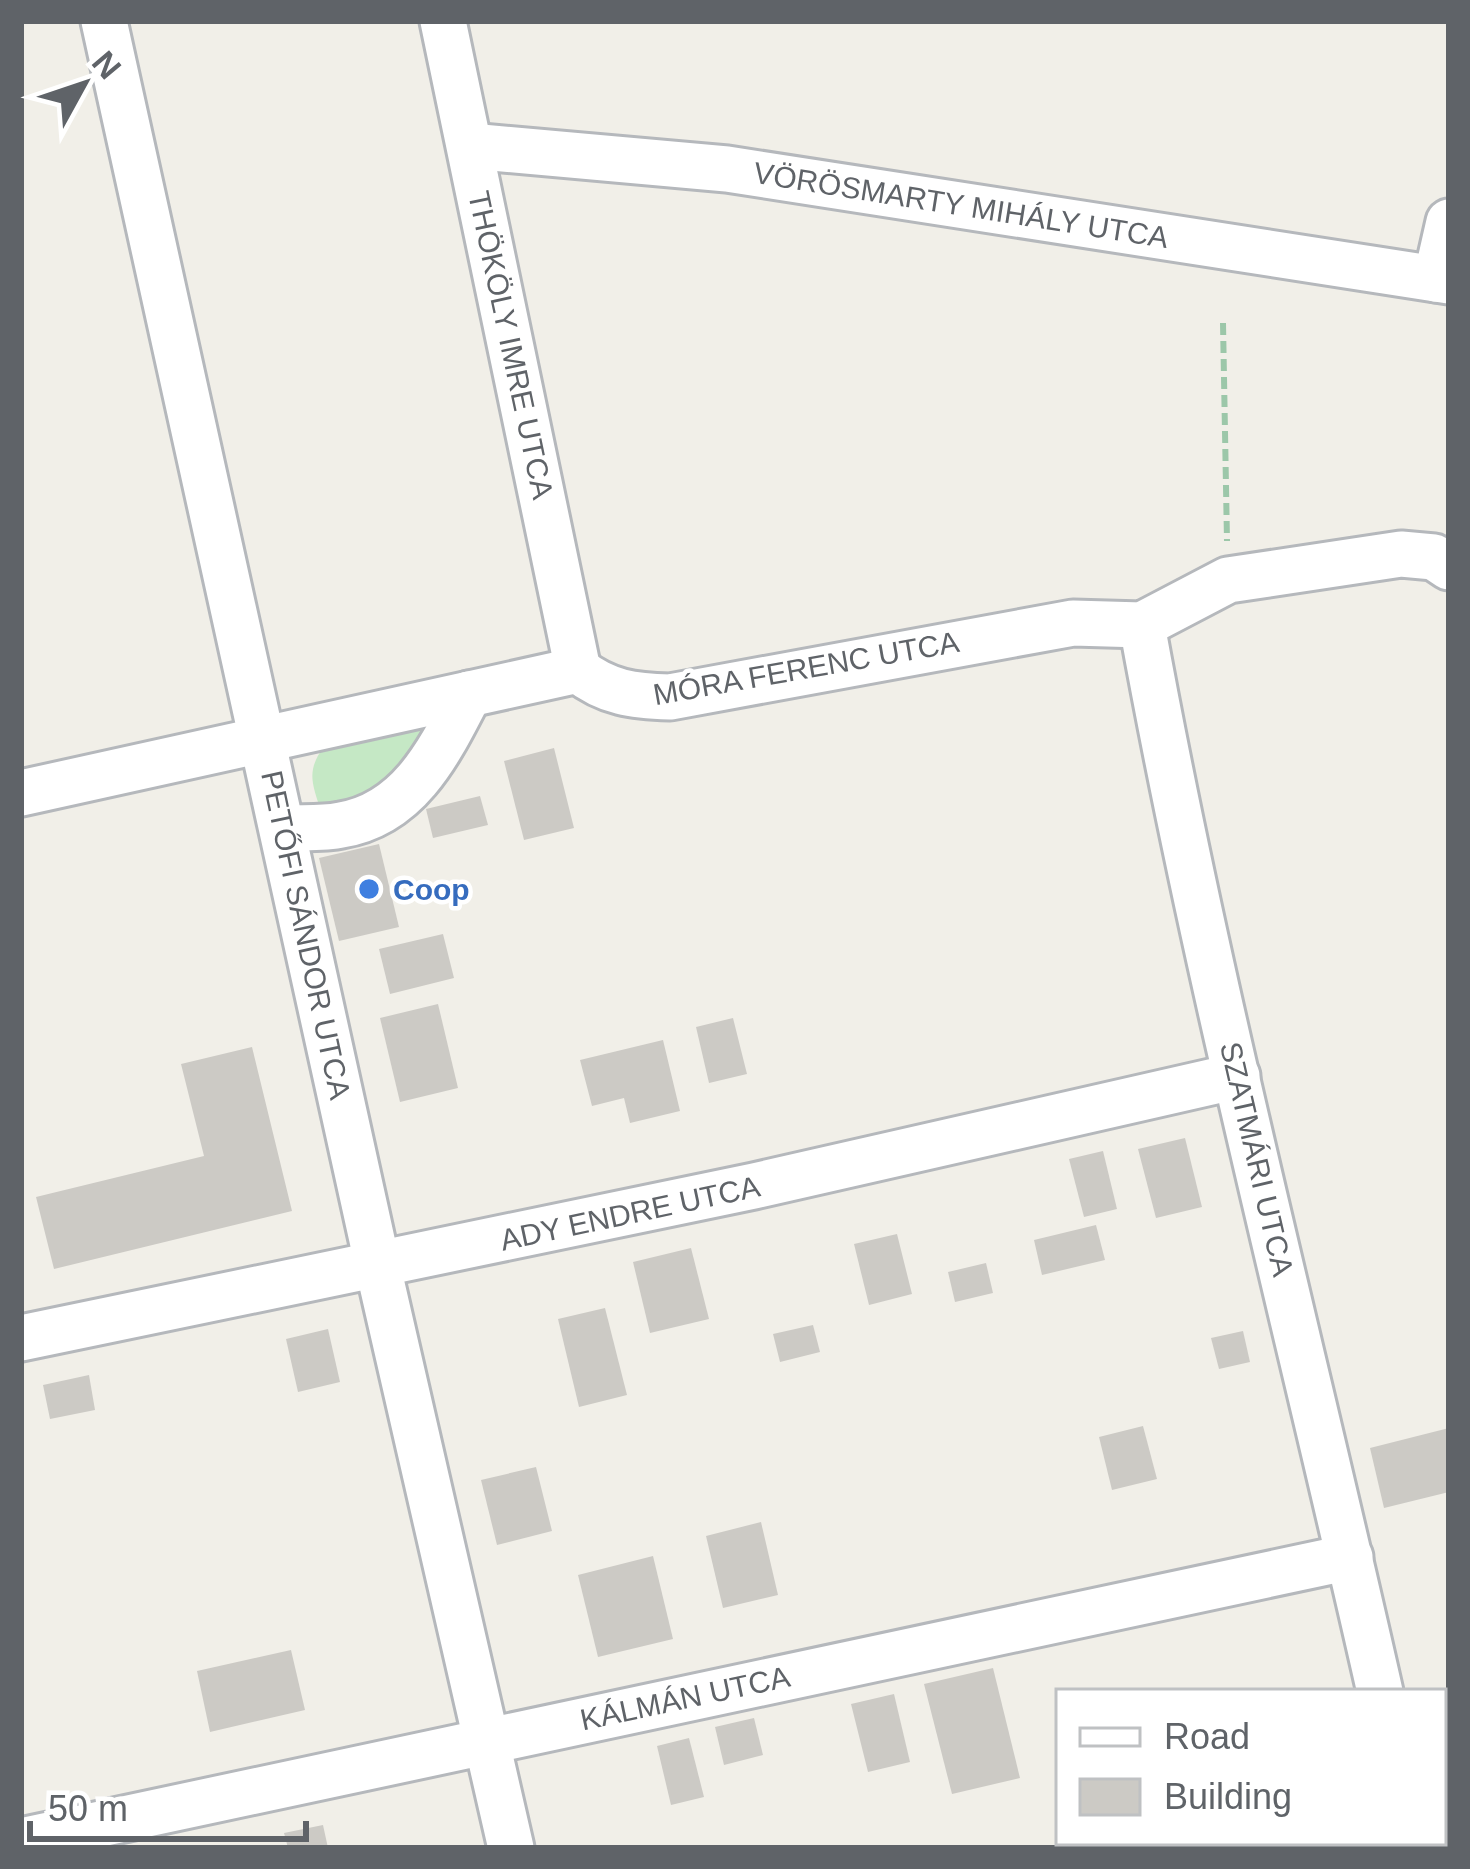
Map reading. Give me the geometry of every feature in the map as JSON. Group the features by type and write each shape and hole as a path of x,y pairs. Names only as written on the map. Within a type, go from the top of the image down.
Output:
{"street":[{"name":"PETŐFI SÁNDOR UTCA","path":"104,21 378,1267 512,1848"},
{"name":"THÖKÖLY IMRE UTCA","path":"443,21 578,670"},
{"name":"VÖRÖSMARTY MIHÁLY UTCA","path":"470,146 727,169 1443,280"},
{"path":"1443,280 1449,222"},
{"path":"1142,626 1228,580 1401,554 1434,557 1449,567"},
{"name":"MÓRA FERENC UTCA","path":"578,670 598,686 634,696 670,697 1072,623 1142,626"},
{"name":"SZATMÁRI UTCA","path":"1142,626 1160,730 1237,1076 1379,1689"},
{"path":"21,793 578,670"},
{"path":"284,828 342,826 376,814 433,765 469,694"},
{"name":"ADY ENDRE UTCA","path":"21,1339 754,1186 1237,1076"},
{"name":"KÁLMÁN UTCA","path":"21,1841 1350,1557"}],"path":[{"path":"1222,323 1228,580"}],"green space":[{"path":"438,724 425,761 343,814 319,805 312,775 323,748"}],"building":[{"path":"554,748 574,828 524,840 504,761"},
{"path":"480,796 488,825 433,838 426,809"},
{"path":"379,844 399,927 339,941 319,858"},
{"path":"443,934 454,978 390,994 379,949"},
{"path":"438,1004 458,1088 400,1102 380,1018"},
{"path":"733,1018 747,1074 709,1083 696,1027"},
{"path":"663,1040 680,1111 630,1123 624,1098 592,1106 580,1060"},
{"path":"252,1047 292,1211 54,1269 36,1197 204,1156 181,1064"},
{"path":"1185,1138 1202,1207 1156,1218 1138,1149"},
{"path":"1103,1151 1117,1209 1084,1217 1069,1159"},
{"path":"1096,1225 1105,1260 1042,1275 1034,1240"},
{"path":"897,1234 912,1294 869,1305 854,1244"},
{"path":"691,1248 709,1319 650,1333 633,1262"},
{"path":"986,1263 993,1293 955,1302 948,1272"},
{"path":"605,1308 627,1395 579,1407 558,1319"},
{"path":"813,1325 820,1352 780,1362 773,1334"},
{"path":"328,1329 340,1382 298,1392 286,1339"},
{"path":"1243,1331 1250,1362 1219,1369 1211,1338"},
{"path":"89,1375 95,1410 50,1419 43,1385"},
{"path":"1143,1426 1157,1479 1112,1490 1099,1437"},
{"path":"1449,1428 1449,1492 1384,1508 1370,1448"},
{"path":"536,1467 552,1531 497,1545 481,1480"},
{"path":"761,1522 778,1595 723,1608 706,1536"},
{"path":"653,1556 673,1639 598,1657 578,1575"},
{"path":"291,1650 305,1710 210,1732 197,1671"},
{"path":"993,1668 1020,1778 952,1794 924,1684"},
{"path":"894,1694 910,1762 868,1772 851,1704"},
{"path":"754,1718 763,1755 724,1765 715,1727"},
{"path":"689,1738 704,1797 671,1805 657,1746"},
{"path":"323,1825 328,1848 288,1848 284,1833"}],"place":[{"name":"Coop","path":"369,889"}]}
